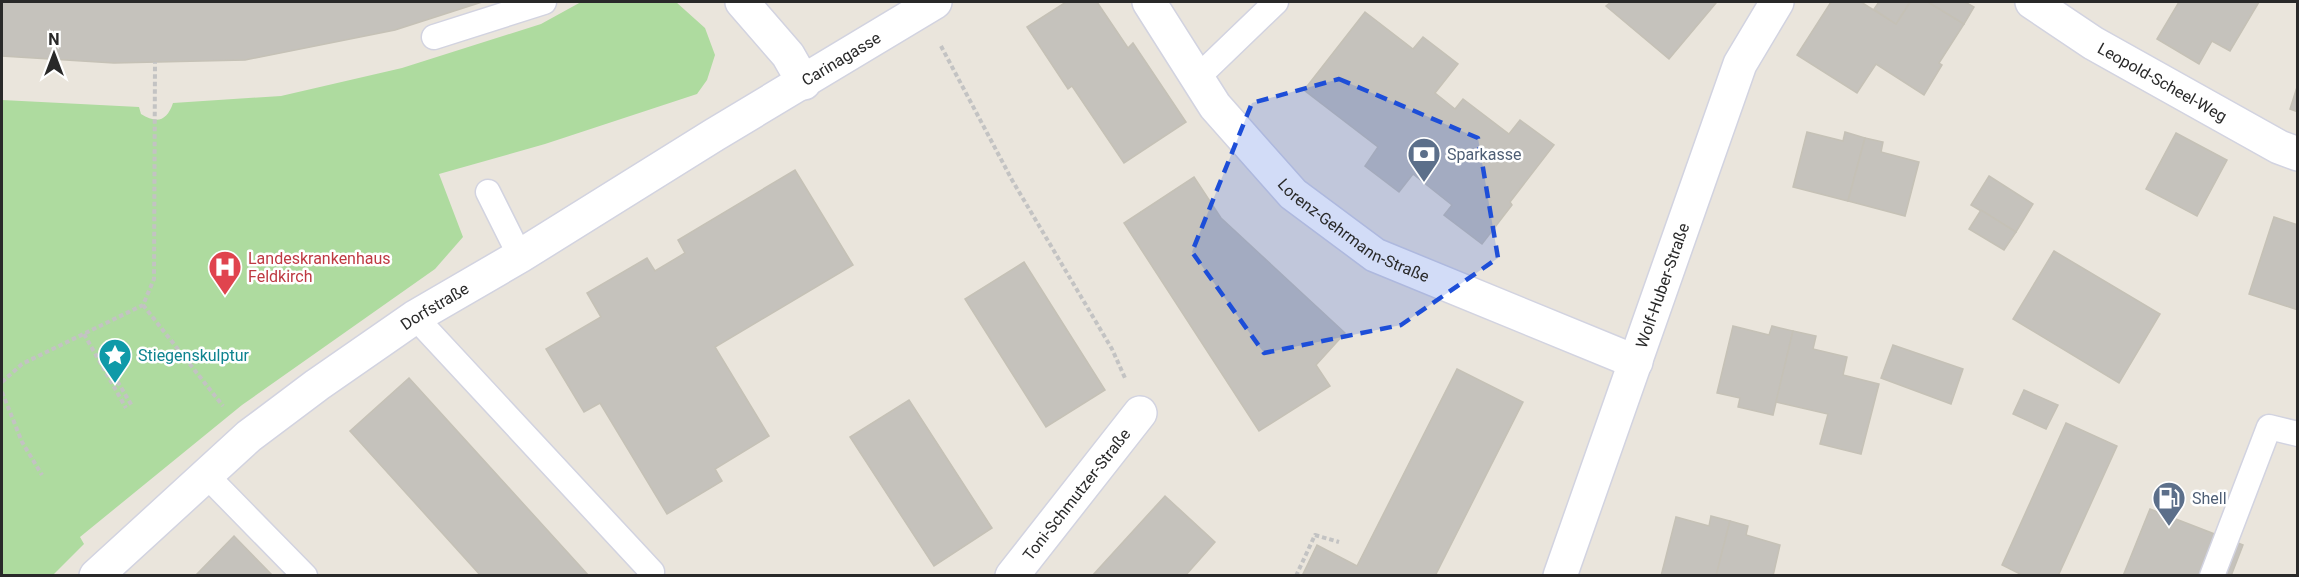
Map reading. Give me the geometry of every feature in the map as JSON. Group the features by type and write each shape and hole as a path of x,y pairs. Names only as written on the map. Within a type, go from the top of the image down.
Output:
{"street":[{"name":"Carinagasse","path":"742,2 788,55 804,83 935,2"},
{"name":"Lorenz-Gehrmann-Straße","path":"1149,2 1215,106 1293,194 1375,255 1636,362"},
{"name":"Wolf-Huber-Straße","path":"1560,576 1740,64 1777,2"},
{"name":"Leopold-Scheel-Weg","path":"2032,2 2093,43 2279,147 2298,154"},
{"name":"Dorfstraße","path":"96,576 249,436 317,384 415,317 520,256 714,135 804,83"},
{"name":"Toni-Schmutzer-Straße","path":"1012,576 1140,413"}],"lane":[{"path":"434,37 544,2"},
{"path":"1197,78 1276,2"},
{"path":"488,192 520,256"},
{"path":"415,317 652,572"},
{"path":"2212,576 2269,427 2298,434"},
{"path":"207,476 305,576"}],"path":[{"path":"939,42 1012,180 1112,349 1140,413"},
{"path":"2,382 22,364 143,305 154,279 155,62"},
{"path":"143,305 214,394"},
{"path":"84,334 126,408"},
{"path":"106,362 132,406"},
{"path":"2,392 22,442 42,475"},
{"path":"1296,576 1315,536 1339,542"}],"highlighted area":[{"path":"1339,79 1478,138 1498,258 1401,325 1264,353 1192,252 1252,103"}],"green space":[{"name":"Landeskrankenhaus Feldkirch","path":"581,2 676,2 705,28 715,55 707,80 697,94 545,144 439,174 463,237 435,269 242,405 80,537 84,544 53,575 2,575 2,100 139,107 141,114 157,120 168,114 173,103 281,96 402,68 541,24"}],"building":[{"path":"2,2 482,2 395,30 245,60 114,63 2,56"},
{"path":"1066,2 1097,2 1128,48 1133,43 1186,122 1124,163 1072,86 1068,89 1027,27"},
{"path":"1611,2 1716,3 1669,59 1606,6"},
{"path":"1831,2 1861,2 1896,24 1910,2 1928,2 1964,24 1939,63 1942,65 1924,95 1876,64 1857,93 1797,55"},
{"path":"1879,2 1910,2 1896,24 1874,9"},
{"path":"1928,2 1965,2 1974,7 1964,24"},
{"path":"2179,2 2259,2 2230,51 2212,41 2199,64 2157,39"},
{"path":"1365,12 1413,49 1423,37 1458,64 1435,93 1455,109 1463,99 1509,134 1520,120 1554,145 1510,202 1512,205 1482,244 1444,215 1452,205 1413,174 1399,192 1365,166 1378,147 1304,90"},
{"path":"2298,84 2298,112 2290,109"},
{"path":"1807,132 1843,141 1845,132 1865,138 1848,201 1793,187"},
{"path":"2176,133 2227,160 2197,216 2146,189"},
{"path":"1865,138 1883,142 1881,152 1919,162 1905,216 1848,201"},
{"path":"795,170 853,265 715,347 769,436 715,469 722,481 667,514 600,403 584,412 546,349 601,317 587,293 647,258 655,271 685,253 678,240"},
{"path":"1989,176 2033,204 2016,232 1971,205"},
{"path":"1194,177 1221,218 1345,333 1316,365 1330,386 1259,431 1124,223"},
{"path":"1981,210 2016,232 2004,250 1969,229"},
{"path":"2274,217 2298,225 2298,310 2249,294"},
{"path":"2054,251 2160,314 2119,383 2013,319"},
{"path":"1024,262 1105,390 1046,427 965,299"},
{"path":"1733,326 1769,335 1772,326 1793,331 1773,415 1738,407 1740,398 1717,393"},
{"path":"1793,331 1816,336 1813,349 1847,357 1843,375 1879,384 1861,454 1820,444 1828,414 1776,402"},
{"path":"1893,345 1963,369 1951,404 1881,378"},
{"path":"1457,369 1523,402 1435,576 1302,576 1317,545 1357,566"},
{"path":"409,378 589,576 481,576 350,431"},
{"path":"2024,390 2058,405 2046,429 2013,414"},
{"path":"909,400 992,528 934,566 850,437"},
{"path":"2066,423 2117,446 2058,576 2024,576 2002,565"},
{"path":"1165,496 1215,542 1185,576 1092,576"},
{"name":"Shell","path":"2150,509 2243,545 2231,576 2123,576"},
{"path":"1711,516 1730,521 1716,576 1661,576 1676,517 1709,526"},
{"path":"1730,521 1748,526 1746,535 1780,545 1773,576 1716,576"},
{"path":"234,536 273,576 195,576"}],"place":[{"name":"Sparkasse","path":"1424,183"},
{"name":"Landeskrankenhaus Feldkirch","path":"225,296"},
{"name":"Stiegenskulptur","path":"115,384"},
{"name":"Shell","path":"2169,527"}]}
